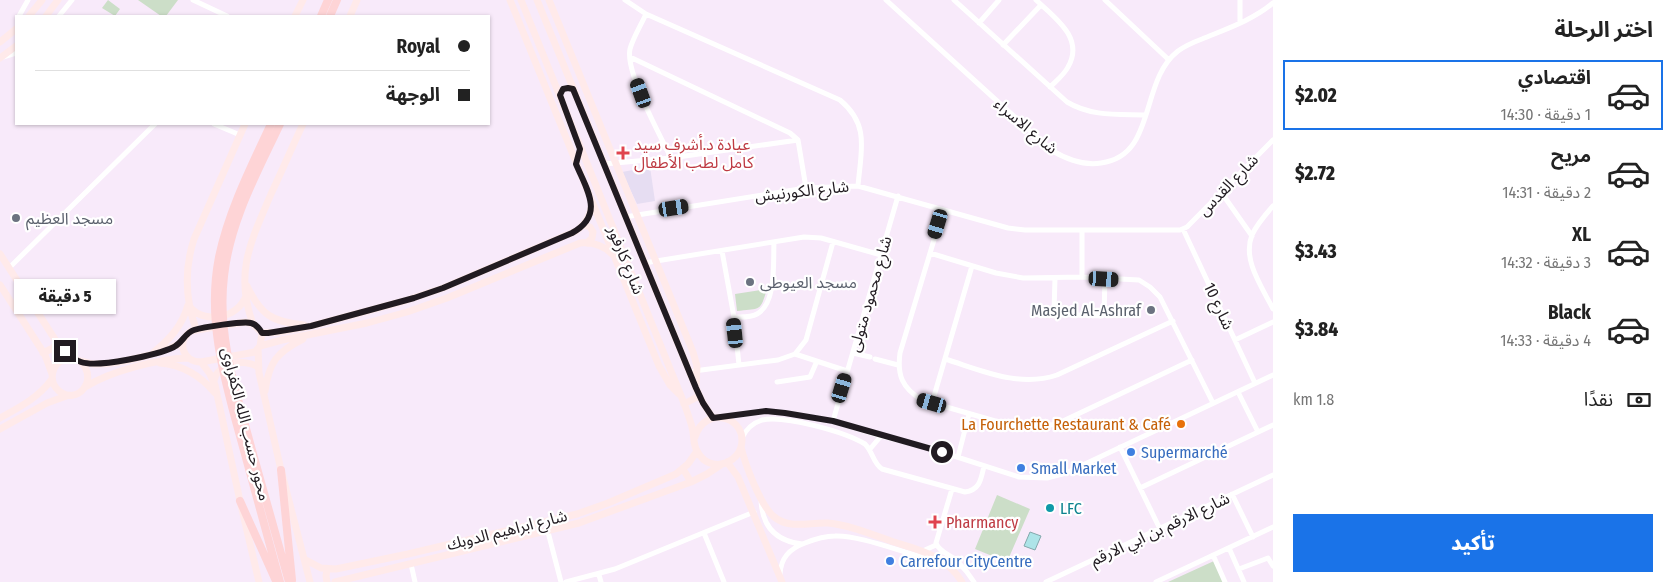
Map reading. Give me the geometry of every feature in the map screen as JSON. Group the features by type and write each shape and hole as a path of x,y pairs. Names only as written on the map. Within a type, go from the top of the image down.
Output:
{"main road":[{"path":"321,15 328,0"},
{"path":"330,15 337,0"},
{"path":"267,125 269,138"},
{"name":"محور حسب الله الكفراوى","path":"269,138 272,125"},
{"name":"محور حسب الله الكفراوى","path":"279,125 269,138 241,188 236,210 219,257 215,293 218,348 290,582"},
{"path":"269,138 285,125"},
{"name":"محور حسب الله الكفراوى","path":"229,382 278,582"},
{"path":"281,470 290,582"},
{"path":"240,501 278,582"}],"street":[{"path":"19,15 28,0"},
{"path":"30,15 42,0"},
{"path":"47,15 58,0"},
{"path":"61,15 72,0"},
{"path":"193,0 225,15"},
{"path":"295,15 302,0"},
{"path":"350,15 358,0"},
{"path":"510,0 662,372 670,385 680,395"},
{"name":"شارع كارفور","path":"520,0 648,313 695,437"},
{"name":"شارع كارفور","path":"537,0 699,396 713,418"},
{"path":"540,10 542,0"},
{"path":"549,0 694,352 698,370 696,388"},
{"path":"625,0 646,14 840,100 854,114 861,132 862,145 858,186"},
{"path":"954,0 1068,102 1087,112 1097,114 1146,115"},
{"path":"979,22 999,0"},
{"path":"1036,0 1066,28 1070,35 1073,51 1065,73 1050,87"},
{"path":"1105,0 1169,60"},
{"path":"1240,0 1240,22"},
{"name":"شارع الاسراء","path":"888,1 1040,141 1061,156 1095,164 1118,158 1127,152 1139,137 1159,74 1179,50 1266,10 1273,3"},
{"path":"1003,44 1041,5"},
{"path":"523,33 524,10"},
{"path":"646,14 630,49 630,58 641,93 671,158"},
{"path":"2,40 15,30"},
{"path":"0,58 15,49 10,41 2,40"},
{"path":"630,58 790,133 798,140 806,188"},
{"path":"554,82 562,82 568,77"},
{"path":"560,95 563,89 573,89"},
{"path":"9,268 154,125"},
{"path":"216,125 240,135"},
{"path":"196,330 188,305 186,278 190,252 245,125"},
{"path":"262,333 254,324 246,296 245,268 251,240 303,125"},
{"path":"604,164 671,158 798,140"},
{"name":"شارع القدس","path":"1183,230 1273,140"},
{"path":"576,164 580,149"},
{"name":"شارع الكورنيش","path":"625,217 806,188 858,186 1008,228 1082,231 1183,230"},
{"path":"1221,192 1252,236"},
{"name":"شارع محمود متولى","path":"833,421 898,196"},
{"path":"262,333 280,332 311,326 424,295 572,233 583,225 589,217 592,202"},
{"path":"1273,207 1258,224 1252,236 1250,246 1250,257 1254,270 1273,309"},
{"path":"943,210 898,365 900,376 905,386 917,397 1016,427 1045,427 1062,421 1192,360"},
{"path":"583,225 590,227 593,232 592,238 587,243"},
{"name":"شارع 10","path":"1183,230 1255,384"},
{"path":"1082,231 1082,278"},
{"path":"644,263 804,237 821,238 881,255"},
{"path":"734,317 758,314 766,304 773,282 774,242"},
{"path":"689,372 778,360 795,354 806,340 834,242"},
{"path":"254,324 245,322 196,330 187,334 183,342 183,351 192,361 201,362 251,354 259,348 367,323 427,305 576,244 599,245 613,255"},
{"path":"722,251 734,317 739,366"},
{"path":"0,254 58,343 87,371 88,377 81,391 47,402 0,429"},
{"path":"930,254 996,273 1017,277 1139,280 1145,283 1160,297 1213,403"},
{"path":"932,403 972,266"},
{"path":"1055,278 1055,314 1102,316 1104,314 1104,279"},
{"path":"245,282 256,305 267,316 282,322 311,326"},
{"path":"0,285 48,361 54,385 61,392 71,395"},
{"path":"630,295 648,313"},
{"path":"188,305 194,313 203,317 228,315 240,308 246,296"},
{"path":"151,354 177,329 186,314 188,305"},
{"path":"945,359 1016,380 1040,380 1057,375 1173,321"},
{"path":"1235,340 1273,322"},
{"path":"262,333 258,367 281,470 310,582"},
{"path":"265,397 269,371 276,358 286,348 313,334"},
{"path":"1,416 40,394 52,377 53,369 60,361 71,358 97,364 107,363 168,350 183,342"},
{"path":"43,352 53,348 58,343"},
{"path":"853,353 898,365"},
{"path":"795,354 847,371"},
{"path":"84,387 106,376 152,363 188,358"},
{"path":"777,382 810,377 817,361"},
{"path":"201,362 214,381 218,395 259,582"},
{"path":"152,363 174,365 189,371 203,380 218,395"},
{"path":"214,381 216,372 227,366 249,363 258,367"},
{"path":"984,466 980,482 974,489 965,492 882,469 876,464 870,449 859,440 801,423 765,420 754,424 745,432 736,456 724,463 710,463 700,456 697,451 695,437 701,425 713,418 766,411 785,413 833,421 1019,476 1047,478 1066,473 1273,375"},
{"path":"1238,392 1258,432"},
{"path":"40,394 44,396 47,402"},
{"path":"684,404 699,396"},
{"path":"958,458 969,414"},
{"path":"722,417 734,423 741,434 741,443 747,467 767,510 772,516 785,523 800,525 833,524 866,532 931,555 947,565 962,582"},
{"path":"1140,488 1273,425"},
{"path":"870,449 881,436"},
{"path":"1120,447 1160,529"},
{"name":"شارع ابراهيم الدوبك","path":"327,570 408,554 577,514 608,503 683,470 697,451"},
{"path":"724,463 736,473 781,578"},
{"name":"شارع ابراهيم الدوبك","path":"335,582 363,579 411,564 548,532 595,518 691,482 724,463"},
{"path":"736,473 741,467 747,467"},
{"path":"683,470 691,482"},
{"name":"شارع الارقم بن ابي الارقم","path":"1046,582 1273,475"},
{"path":"952,489 936,545 959,563 974,582"},
{"path":"1232,494 1252,537"},
{"path":"761,498 762,514 770,528 783,539 802,544"},
{"path":"566,582 599,575 754,512"},
{"path":"1156,582 1273,527"},
{"path":"548,532 561,582"},
{"path":"704,533 722,581"},
{"path":"781,578 780,566 788,552 802,544 823,537 842,536 921,557 925,550 936,545"},
{"path":"1229,548 1244,582"},
{"path":"1213,555 1225,582"},
{"path":"304,558 315,566 327,570 327,582"},
{"path":"1239,569 1268,558 1273,566"},
{"path":"411,564 415,582"},
{"path":"599,575 602,582"}],"shaded area":[{"path":"108,0 120,9 116,15 113,15 102,8"},
{"path":"138,0 178,0 167,15 160,15"},
{"path":"650,167 655,201 637,204 622,172"},
{"path":"767,289 763,302 758,308 737,311 735,294"},
{"path":"997,495 1030,509 1007,562 975,549"},
{"path":"1030,532 1041,536 1035,550 1024,546"},
{"path":"1214,561 1224,582 1168,582"}],"place":[{"name":"عيادة د.أشرف سيد كامل لطب الأطفال","path":"623,153"},
{"name":"مسجد العظيم","path":"16,218"},
{"name":"مسجد العيوطى","path":"750,282"},
{"name":"Masjed Al-Ashraf","path":"1151,310"},
{"name":"La Fourchette Restaurant & Café","path":"1181,424"},
{"name":"Supermarché","path":"1131,452"},
{"name":"Small Market","path":"1021,468"},
{"name":"LFC","path":"1050,508"},
{"name":"Pharmancy","path":"935,522"},
{"name":"Carrefour CityCentre","path":"890,561"}],"route":[{"path":"65,351 81,362 107,363 168,350 183,342 187,334 196,330 245,322 254,324 262,333 280,332 311,326 424,295 572,233 580,228 589,217 592,202 576,164 580,149 560,95 563,89 568,88 573,89 696,388 713,418 766,411 785,413 833,421 942,452"}]}
